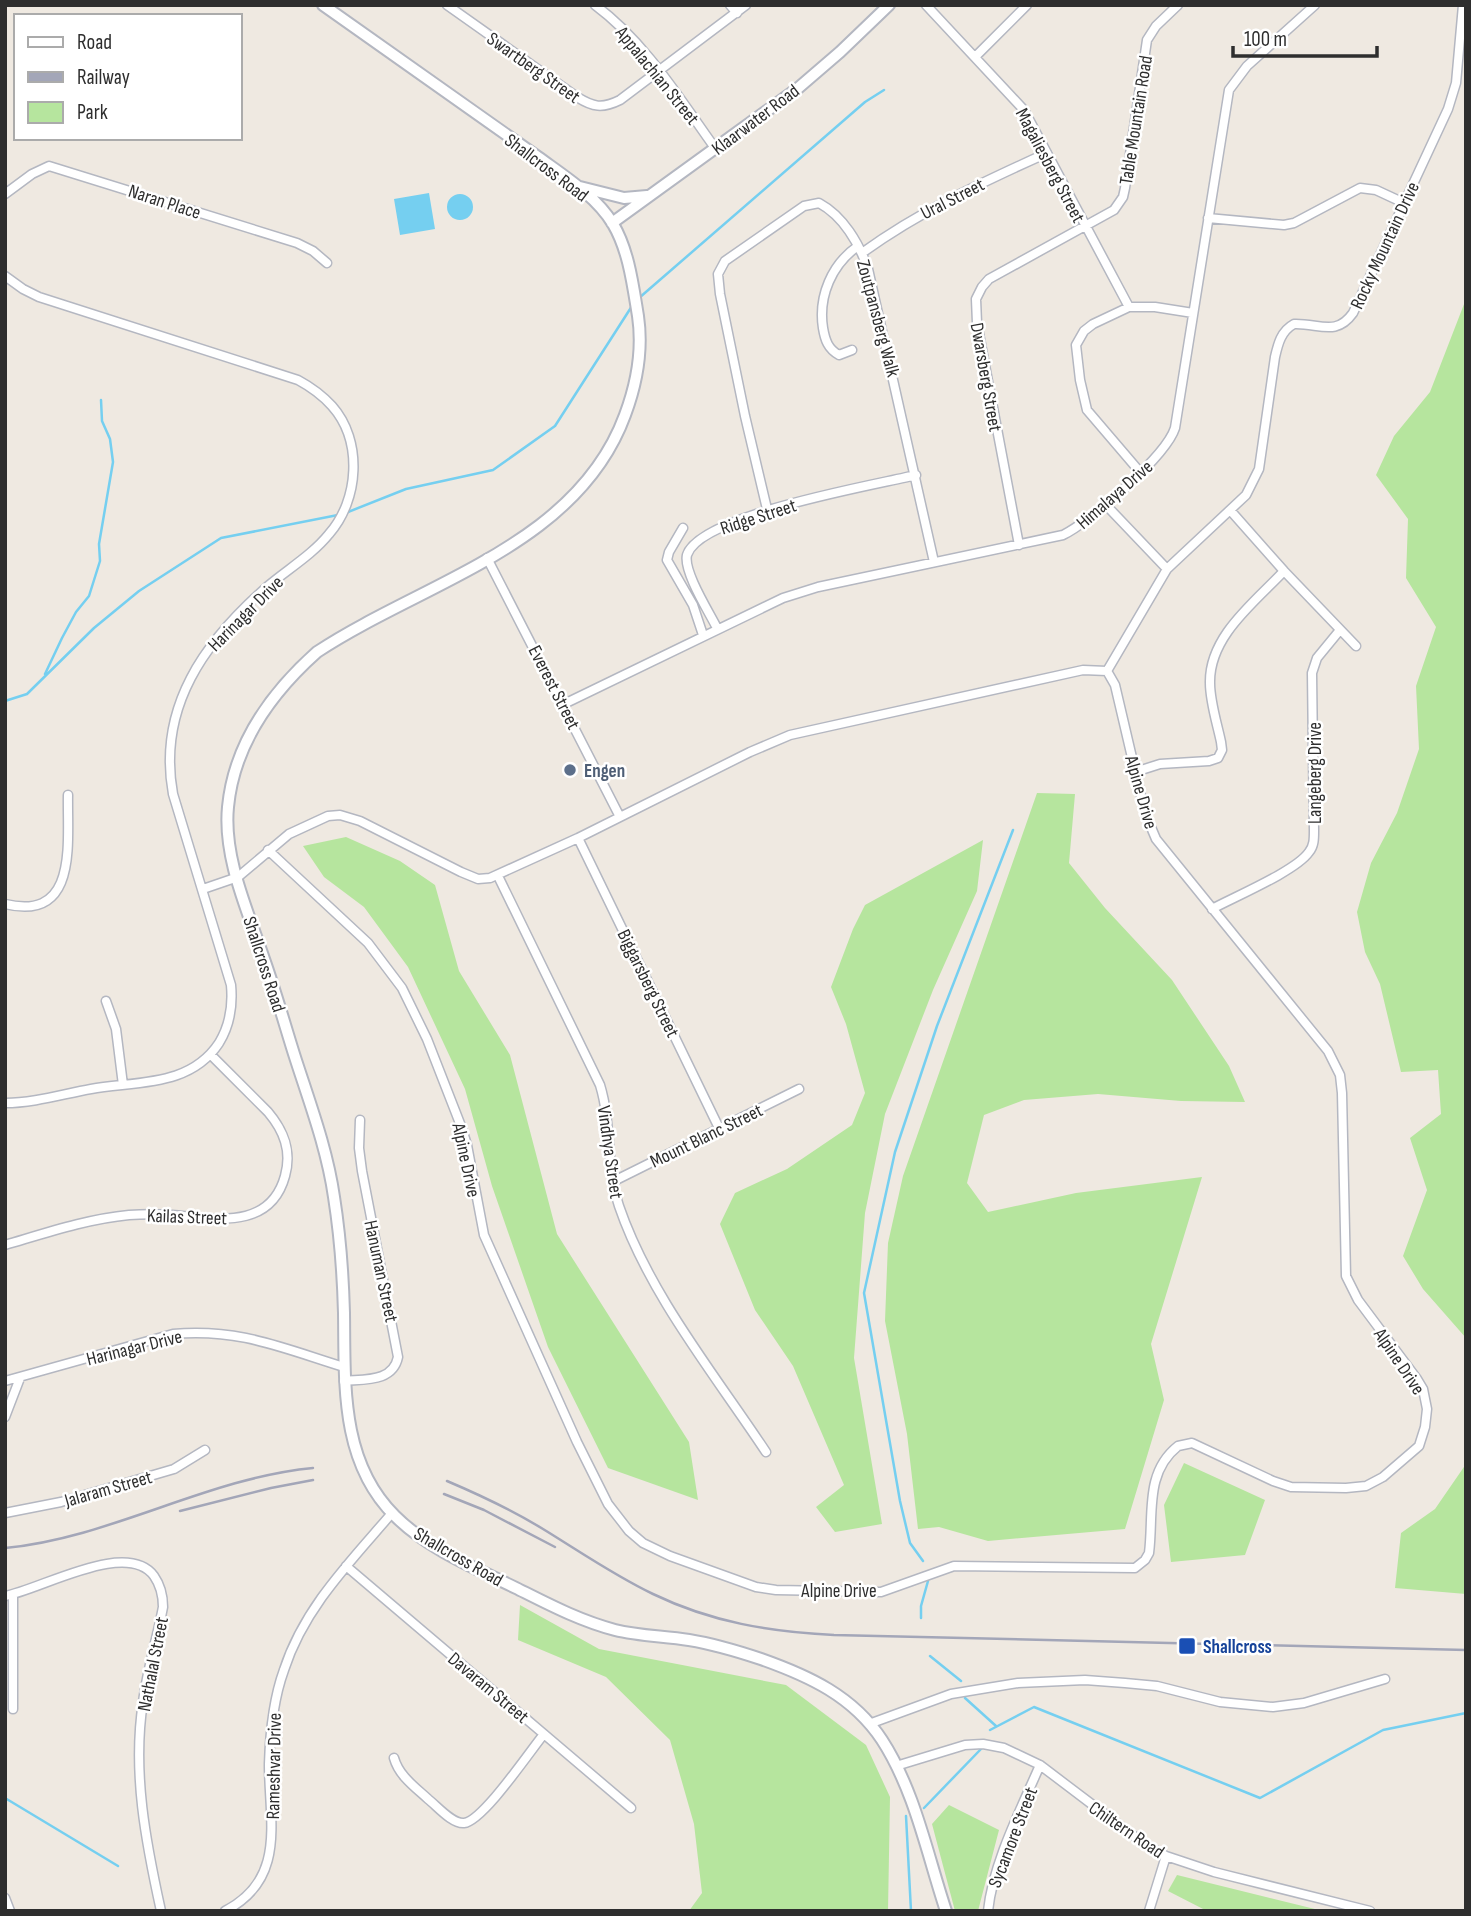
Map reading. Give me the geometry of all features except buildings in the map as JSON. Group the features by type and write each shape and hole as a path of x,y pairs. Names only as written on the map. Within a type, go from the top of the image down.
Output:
{"street":[{"name":"Shallcross Road","path":"323,5 577,186 612,223 621,241 628,266 639,328 640,353 635,387 608,452 573,498 531,533 331,643 303,665 273,696 256,721 243,747 228,803 228,843 314,1113 328,1170 340,1245 344,1381 356,1453 367,1478 392,1513 435,1546 589,1622 638,1634 695,1641 733,1650 798,1672 838,1694 869,1724 896,1766 923,1834 946,1911"},
{"name":"Swartberg Street","path":"447,5 590,105 599,107 610,105 746,5"},
{"name":"Appalachian Street","path":"595,5 623,27 715,148"},
{"path":"730,5 737,13"},
{"name":"Klaarwater Road","path":"612,223 822,68 888,5"},
{"name":"Magaliesberg Street","path":"926,5 1024,110 1129,307"},
{"path":"976,56 1027,5"},
{"name":"Table Mountain Road","path":"1084,227 1114,210 1123,197 1147,40 1156,26 1178,5"},
{"name":"Himalaya Drive","path":"564,704 717,628 800,592 1063,535 1074,530 1140,472 1167,445 1175,428 1232,83 1253,60 1315,5"},
{"name":"Rocky Mountain Drive","path":"1107,671 1167,569 1246,495 1259,469 1279,342 1289,326 1294,324 1331,328 1341,326 1348,320 1448,109 1454,92 1463,5"},
{"name":"Ural Street","path":"852,349 839,355 829,348 824,336 822,311 824,294 833,274 847,254 929,209 1047,153"},
{"name":"Naran Place","path":"5,194 32,174 50,166 297,243 313,251 327,263"},
{"path":"577,186 624,198 649,196"},
{"path":"1208,218 1284,225 1304,218 1360,188 1376,190 1404,202"},
{"name":"Zoutpansberg Walk","path":"767,509 745,416 718,274 725,261 734,253 780,221 812,203 819,204 833,213 860,249 874,289 934,562"},
{"name":"Dwarsberg Street","path":"1019,544 976,323 976,299 982,287 995,275 1084,227"},
{"name":"Harinagar Drive","path":"5,276 39,297 298,380 312,388 333,407 349,438 354,467 349,497 336,526 320,545 266,588 214,640 196,668 175,717 169,748 170,778 229,972 233,998 228,1025 211,1055 191,1070 176,1076 5,1103"},
{"path":"1140,472 1087,410 1076,352 1078,338 1093,324 1129,307 1154,307 1193,313"},
{"name":"Ridge Street","path":"717,628 689,572 687,562 689,550 701,537 767,509 916,475"},
{"path":"1105,504 1167,569"},
{"path":"1230,510 1356,646"},
{"path":"683,528 668,552 667,560 694,605 703,635"},
{"name":"Everest Street","path":"487,558 620,817"},
{"path":"1135,772 1160,764 1218,758 1222,750 1210,673 1229,630 1284,571"},
{"name":"Langeberg Drive","path":"1212,909 1286,870 1311,850 1314,831 1312,673 1317,658 1339,630"},
{"path":"203,889 238,877 289,834 328,816 340,815 360,821 478,879 498,876 750,751 790,735 1083,670 1107,671"},
{"name":"Alpine Drive","path":"268,850 368,943 402,988 461,1126 484,1235 577,1442 617,1518 636,1537 658,1551 756,1587 776,1590 881,1592 954,1566 1135,1568 1149,1553 1152,1493 1156,1475 1178,1446 1192,1443 1282,1485 1308,1489 1366,1486 1383,1477 1419,1446 1427,1409 1423,1389 1358,1300 1346,1276 1342,1093 1335,1063 1156,839 1145,813 1115,685 1107,671"},
{"path":"5,904 29,908 37,906 45,902 60,886 66,864 68,795"},
{"name":"Biggarsberg Street","path":"578,838 719,1128"},
{"name":"Vindhya Street","path":"498,876 600,1085 606,1109 619,1206 652,1281 766,1452"},
{"path":"106,1001 116,1030 123,1085"},
{"name":"Kailas Street","path":"5,1245 106,1218 169,1214 219,1220 240,1218 267,1205 280,1188 287,1170 288,1158 283,1133 268,1112 211,1055"},
{"name":"Mount Blanc Street","path":"614,1181 799,1089"},
{"name":"Hanuman Street","path":"344,1381 387,1375 393,1371 398,1357 362,1171 360,1120"},
{"name":"Harinagar Drive","path":"5,1381 173,1334 192,1332 238,1335 344,1367"},
{"path":"5,1416 20,1378"},
{"name":"Jalaram Street","path":"5,1513 61,1502 149,1477 174,1469 205,1450"},
{"name":"Rameshvar Drive","path":"225,1911 247,1896 265,1871 272,1842 270,1740 275,1701 284,1670 302,1627 327,1588 392,1513"},
{"name":"Nathalal Street","path":"9,1595 83,1570 122,1561 144,1567 160,1587 163,1607 142,1703 140,1757 144,1826 161,1911"},
{"name":"Davaram Street","path":"346,1566 631,1808"},
{"path":"9,1595 13,1709"},
{"path":"869,1724 951,1694 1018,1683 1085,1680 1146,1685 1220,1702 1273,1707 1304,1703 1385,1679"},
{"path":"394,1758 397,1767 414,1787 452,1819 464,1823 471,1821 487,1807 544,1734"},
{"name":"Chiltern Road","path":"896,1766 948,1749 983,1744 1004,1748 1040,1765 1143,1843 1166,1856 1214,1872 1370,1911"},
{"name":"Sycamore Street","path":"988,1911 1003,1857 1040,1765"},
{"path":"1149,1911 1166,1856"},
{"path":"5,1898 10,1911"}],"green space":[{"path":"1466,299 1466,1338 1423,1289 1403,1256 1427,1190 1410,1138 1441,1114 1438,1070 1401,1072 1380,984 1365,952 1357,912 1371,863 1397,813 1419,749 1416,686 1436,627 1406,578 1408,519 1376,475 1394,436 1430,392"},
{"path":"1037,793 1075,794 1069,863 1105,908 1172,980 1229,1066 1245,1102 1181,1101 1098,1094 1024,1100 984,1115 967,1183 988,1212 1076,1193 1202,1177 1151,1344 1164,1400 1125,1529 988,1541 939,1527 918,1529 907,1434 885,1321 888,1243 903,1176"},
{"path":"346,837 400,861 435,885 459,971 510,1055 557,1234 689,1442 698,1500 608,1468 548,1347 492,1186 465,1089 408,967 364,907 324,877 303,846"},
{"path":"983,840 977,891 933,990 885,1114 865,1213 854,1358 882,1524 835,1532 816,1507 844,1485 793,1366 755,1310 720,1224 735,1193 787,1169 852,1125 865,1093 846,1024 831,987 865,905"},
{"path":"1184,1463 1265,1500 1245,1555 1171,1562 1164,1505"},
{"path":"1466,1464 1466,1594 1395,1588 1401,1533 1435,1509"},
{"path":"520,1605 599,1649 786,1685 866,1745 890,1797 888,1911 689,1911 702,1893 694,1824 670,1740 606,1677 518,1640"},
{"path":"949,1805 999,1830 978,1911 955,1911 932,1824"},
{"path":"1177,1875 1323,1911 1207,1911 1168,1891"}],"water":[{"path":"429,193 435,229 400,235 394,199"},
{"path":"460,194 469,198 473,207 469,216 460,220 451,216 447,207 451,198"}],"waterway":[{"path":"639,298 865,102 884,90"},
{"path":"5,701 27,694 94,628 139,591 221,538 343,514 406,489 493,470 555,426 632,306"},
{"path":"45,674 76,612 89,596 100,561 99,544 113,462 110,439 102,421 101,400"},
{"path":"923,1561 910,1543 900,1501 864,1293 895,1152 937,1026 1013,830"},
{"path":"921,1618 921,1606 928,1581"},
{"path":"930,1656 961,1681"},
{"path":"965,1698 996,1726"},
{"path":"990,1730 1034,1707 1260,1798 1383,1730 1466,1713"},
{"path":"924,1808 981,1749"},
{"path":"5,1798 118,1866"},
{"path":"906,1816 911,1911"}],"railway":[{"path":"5,1548 83,1533 235,1483 313,1468"},
{"path":"180,1511 313,1480"},
{"path":"447,1481 520,1515 653,1594 697,1612 764,1628 834,1635 1466,1650"},
{"path":"444,1494 484,1510 555,1547"}],"place":[{"name":"Engen","path":"570,770"},
{"name":"Shallcross","path":"1187,1646"}]}
